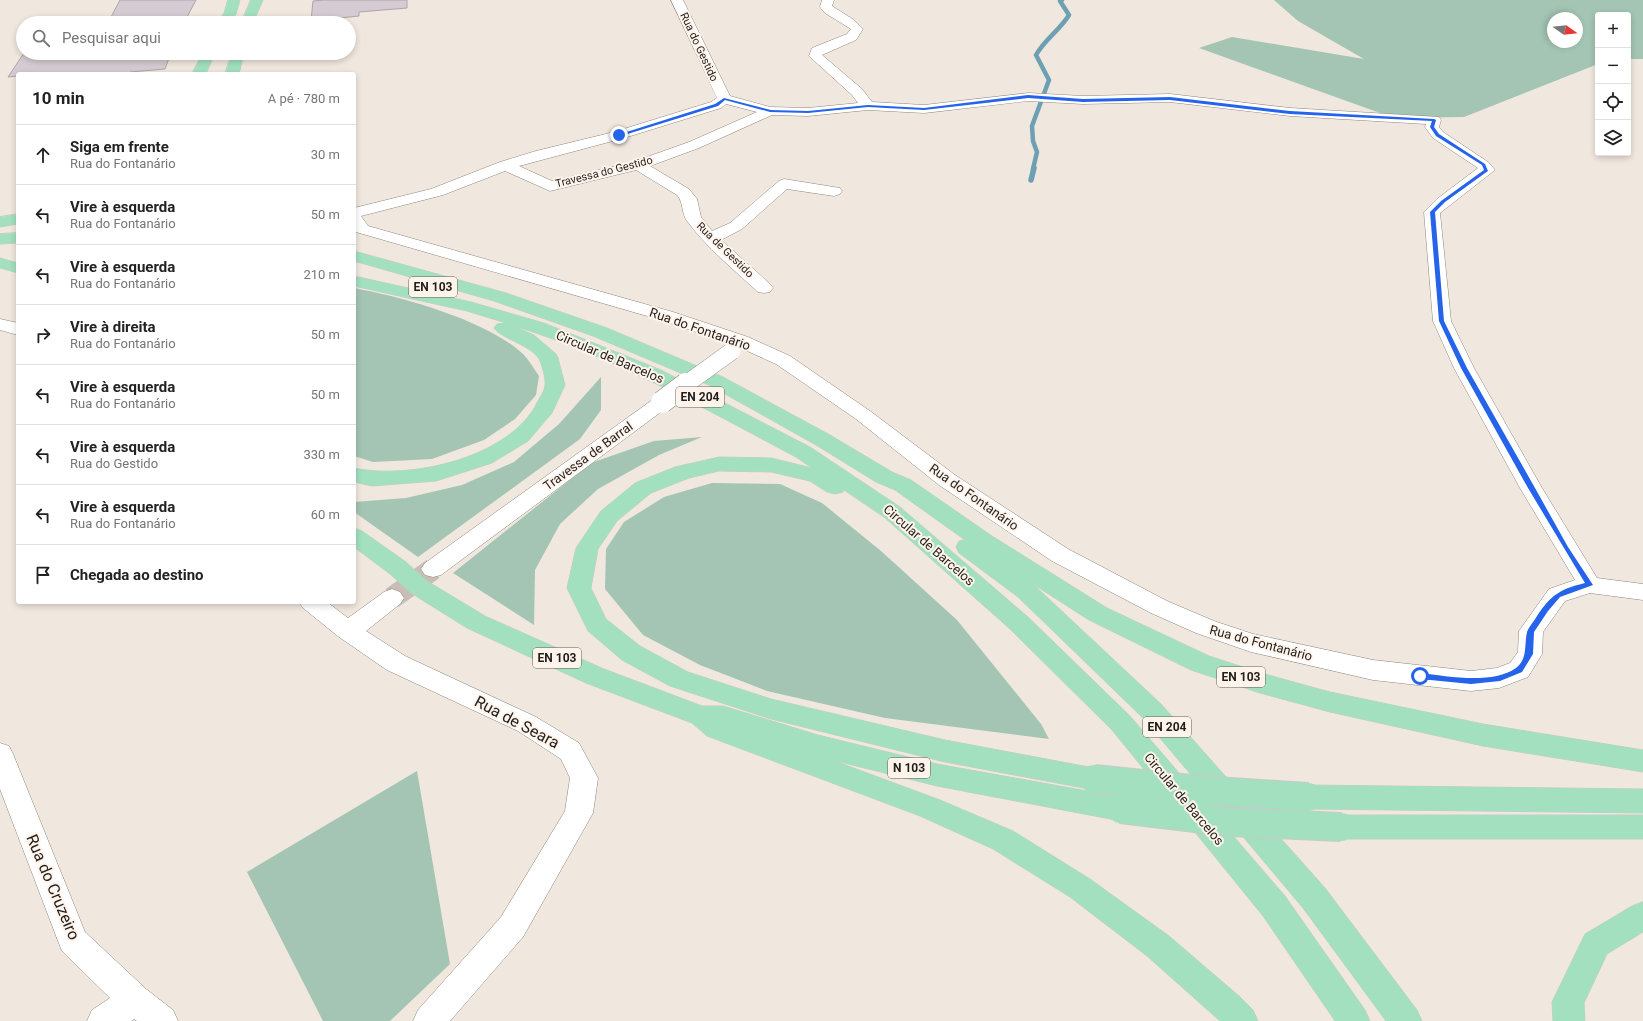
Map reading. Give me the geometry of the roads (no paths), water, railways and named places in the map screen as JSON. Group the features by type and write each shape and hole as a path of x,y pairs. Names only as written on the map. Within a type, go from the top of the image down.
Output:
{"main road":[{"path":"229,16 234,0"},
{"path":"249,16 256,5"},
{"path":"256,5 257,16"},
{"path":"201,72 212,60"},
{"path":"233,72 242,60"},
{"path":"0,222 16,219"},
{"path":"0,238 16,238"},
{"path":"0,247 16,247"},
{"path":"356,257 500,297 513,304"},
{"path":"0,263 16,267"},
{"name":"EN 103","path":"356,269 495,302 513,304 600,332 716,381 823,440 884,477 903,485 984,542 1098,614 1200,663 1260,683 1330,702 1483,735 1643,761"},
{"name":"Circular de Barcelos","path":"356,281 471,308 538,327 654,374 803,452 892,512 1019,623 1120,723 1274,906 1354,1021"},
{"path":"356,475 372,479 436,474 485,458 521,436 542,412 555,385 549,358 527,339 483,320 471,308"},
{"path":"908,527 880,515 817,476 771,465 719,464 683,472 643,488 609,516 587,548 579,588 597,625 631,653 680,679 771,709 937,749 1094,778 1200,790 1308,798 1643,800"},
{"name":"Circular de Barcelos","path":"884,477 892,490 1026,591 1153,712 1314,898 1406,1021"},
{"path":"356,537 398,568 426,578"},
{"name":"EN 103","path":"356,554 390,578 426,578 476,622 595,676 701,716"},
{"path":"701,716 716,729 930,808 1003,840 1080,888 1158,946 1242,1021"},
{"name":"N 103","path":"701,716 723,716 818,746 937,775 1121,809 1229,822 1341,827 1643,827"},
{"path":"1569,1021 1568,1002 1596,944 1643,916"}],"street":[{"name":"Rua do Gestido","path":"677,0 724,99"},
{"path":"828,0 826,7 831,12 853,23 857,29 852,36 817,51 815,56 857,92 868,106"},
{"path":"356,212 437,192 505,165 541,154 619,135 716,105 724,99 770,111 808,112 868,106 924,109 1028,97 1083,100 1170,98 1290,112 1434,120 1432,127 1438,135 1483,165 1487,170 1443,202 1432,212 1442,321 1464,368 1531,488 1566,548 1590,585 1643,592"},
{"name":"Travessa do Gestido","path":"505,165 550,186 638,165 694,145 770,111"},
{"name":"Rua de Gestido","path":"638,165 683,192 688,199 693,218 710,238 764,288"},
{"path":"710,238 736,226 784,184 834,191"},
{"name":"Rua do Fontanário","path":"356,220 362,229 667,316 736,346 783,360 863,415 947,480 1060,555 1160,607 1205,627 1251,642 1372,670 1471,681 1500,678 1519,670 1530,654 1531,631 1557,596 1572,589 1590,585"},
{"path":"0,324 16,328"},
{"name":"Travessa de Barral","path":"426,578 736,346"},
{"path":"348,631 392,598"},
{"name":"Rua de Seara","path":"313,604 348,631 396,663 527,724 570,751 584,778 579,813 512,927 429,1021"},
{"name":"Rua do Cruzeiro","path":"0,754 73,942 135,1000 162,1021"},
{"path":"103,1021 135,1000"}],"waterway":[{"path":"1033,169 1037,152 1033,141 1032,126 1049,80 1036,55 1069,15 1060,1 1062,0"},
{"path":"1031,180 1034,168"}],"tunnel":[{"path":"392,598 433,569"}]}
